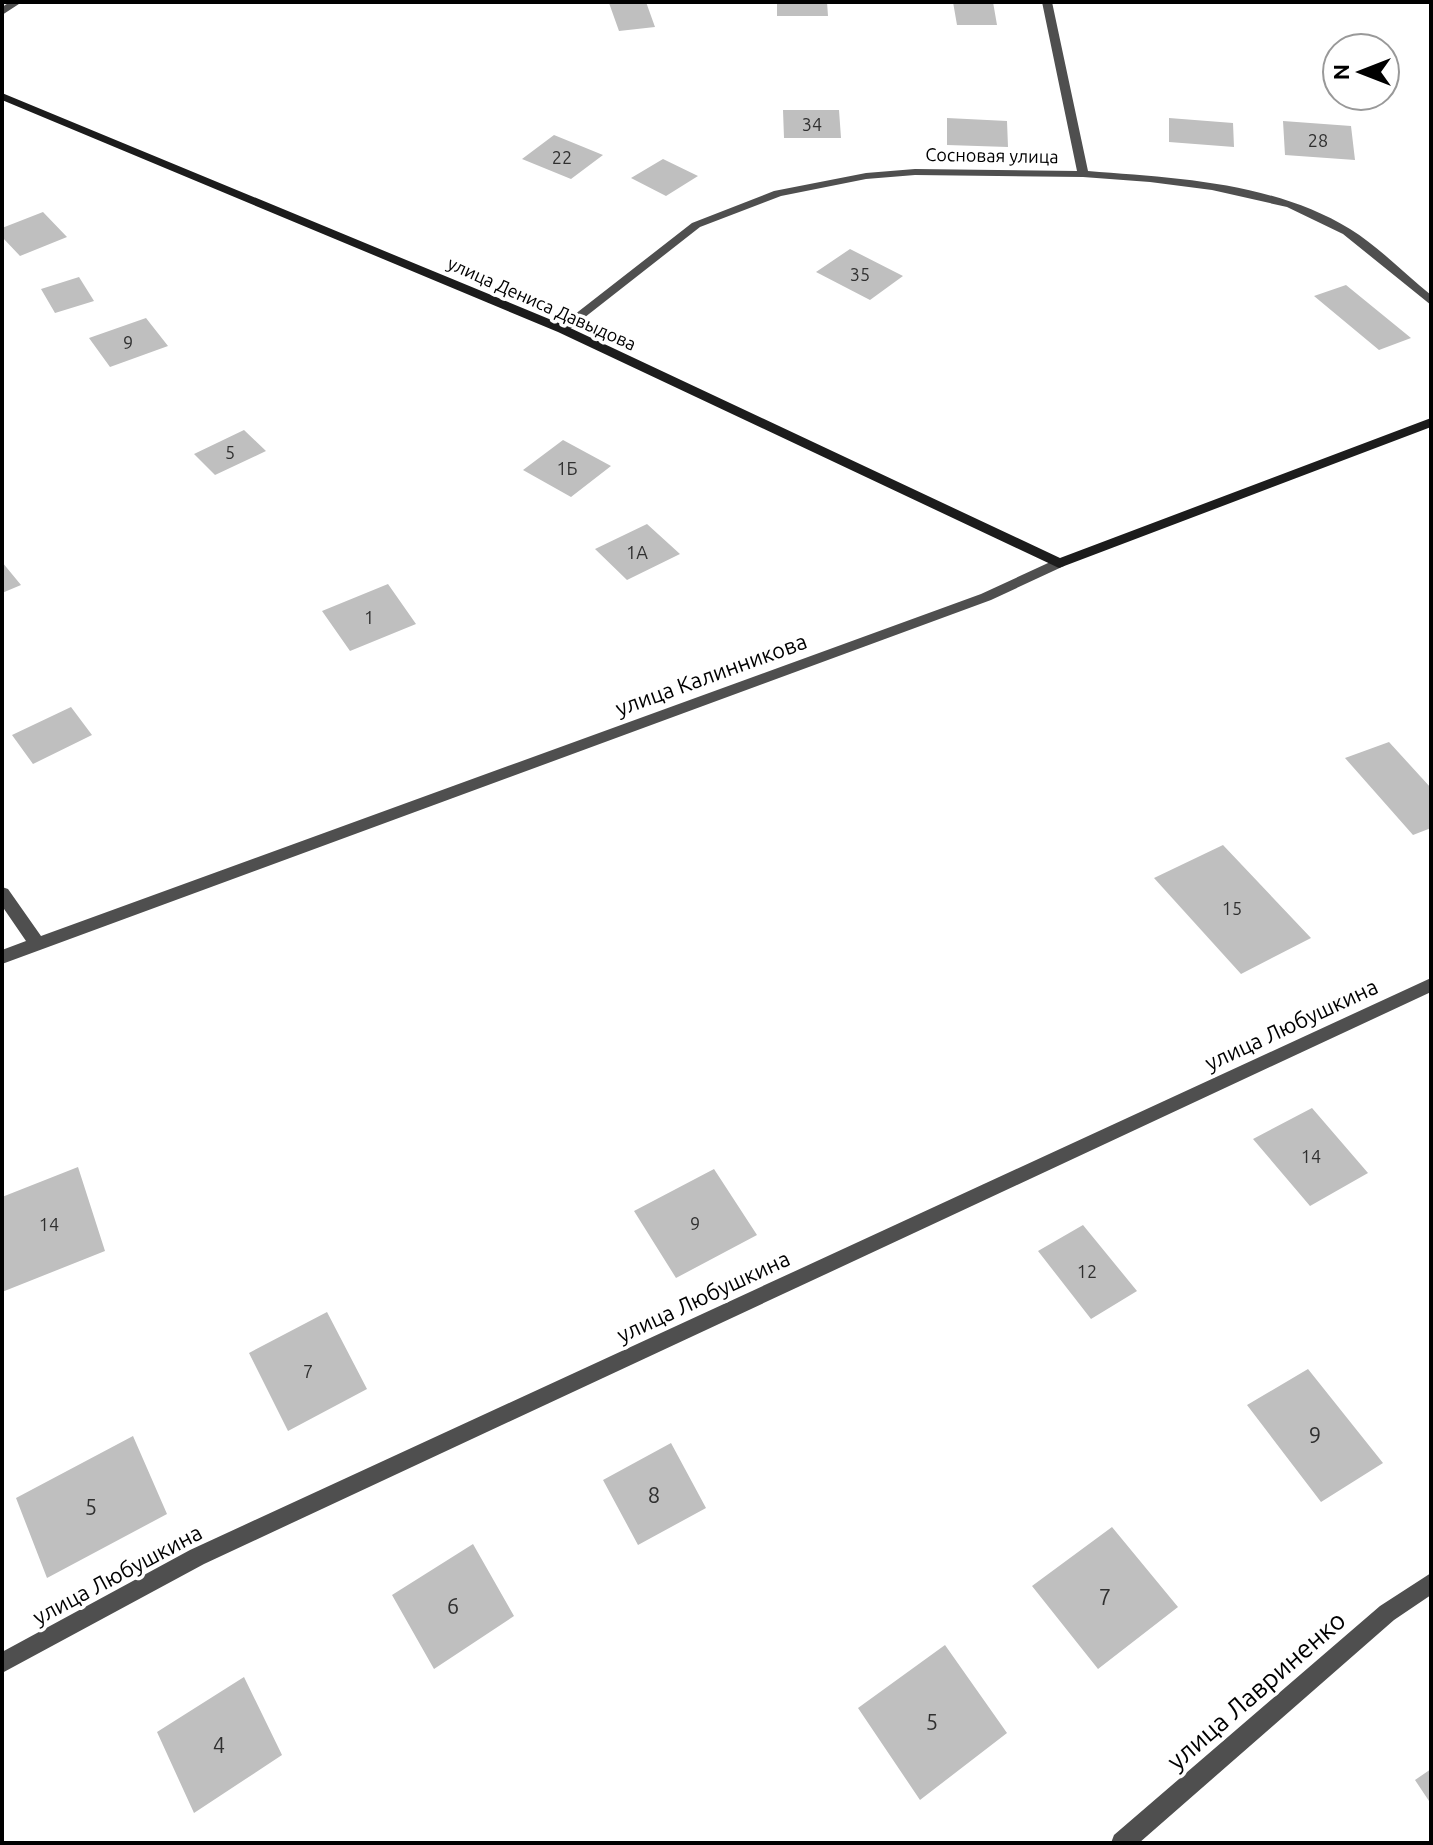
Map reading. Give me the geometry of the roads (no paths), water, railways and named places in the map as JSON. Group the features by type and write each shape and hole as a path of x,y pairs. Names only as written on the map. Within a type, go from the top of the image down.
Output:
{"main road":[{"name":"улица Дениса Давыдова","path":"2,96 562,329 1059,563"},
{"name":"улица Калинникова","path":"1059,563 1431,422"}],"street":[{"path":"2,12 17,2"},
{"path":"1047,2 1083,174"},
{"name":"Сосновая улица","path":"562,329 696,225 778,193 866,176 915,172 1083,174 1212,187 1291,204 1347,232 1431,301"},
{"name":"улица Калинникова","path":"2,957 986,597 1059,563"},
{"path":"2,893 37,944"},
{"name":"улица Любушкина","path":"2,1663 197,1557 1431,985"},
{"name":"улица Лавриненко","path":"1122,1843 1387,1613 1431,1583"}]}
